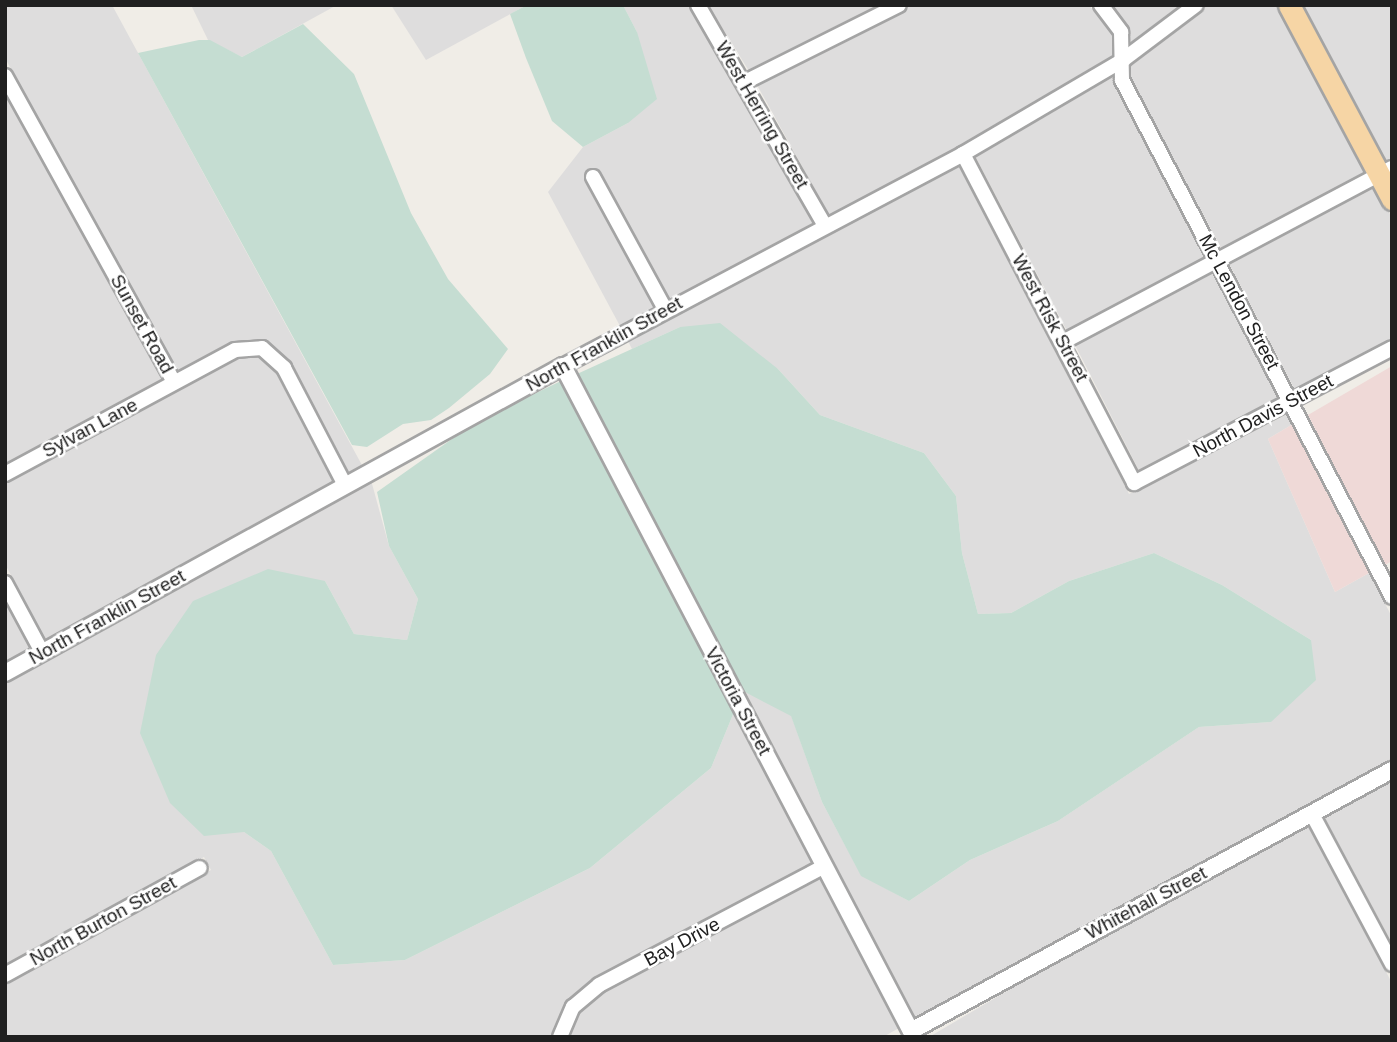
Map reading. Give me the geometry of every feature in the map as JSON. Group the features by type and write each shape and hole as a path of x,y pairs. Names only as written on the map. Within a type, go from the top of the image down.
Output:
{"main road":[{"path":"1289,5 1385,171 1392,199"}],"street":[{"name":"West Herring Street","path":"698,5 745,82 825,226"},
{"path":"745,82 899,5"},
{"name":"Mc Lendon Street","path":"1101,5 1121,32 1122,80 1392,597"},
{"name":"North Franklin Street","path":"5,673 665,309 963,154 1123,60 1196,5"},
{"name":"Sunset Road","path":"5,76 174,382 235,350 262,348 284,368 345,485"},
{"name":"West Risk Street","path":"963,154 1134,483"},
{"path":"1063,342 1385,171"},
{"path":"593,177 665,309"},
{"name":"North Davis Street","path":"1134,483 1292,403 1392,348"},
{"name":"Victoria Street","path":"563,366 825,866 908,1035"},
{"name":"Sylvan Lane","path":"5,474 174,382"},
{"path":"5,583 43,652"},
{"name":"Whitehall Street","path":"908,1035 1392,770"},
{"path":"1312,814 1392,964"},
{"name":"Bay Drive","path":"560,1037 573,1007 598,985 825,866"},
{"name":"North Burton Street","path":"5,975 200,867"}],"shaded area":[{"path":"5,5 112,5 363,467 349,474 291,364 268,342 231,343 178,371 5,58"},
{"path":"191,5 337,5 242,57 208,40"},
{"path":"391,5 527,5 426,60"},
{"path":"623,5 688,5 813,223 620,326 548,192 583,147 628,123 637,32"},
{"path":"708,5 885,5 749,71"},
{"path":"912,5 1089,5 1113,35 1114,56 959,147 829,215 757,85"},
{"path":"1112,5 1182,5 1131,44 1128,27"},
{"path":"1208,5 1279,5 1368,172 1222,250 1131,78 1131,63"},
{"path":"1299,5 1392,5 1392,159 1383,164"},
{"path":"1114,74 1114,85 1207,259 1067,331 975,156"},
{"path":"5,95 163,379 5,464"},
{"path":"959,165 1129,494 1288,414 1293,424 1268,439 1335,592 1369,573 1392,617 1392,761 915,1020 744,689 791,715 822,802 861,875 909,901 970,860 1058,821 1199,727 1271,722 1311,640 1222,585 1154,553 1069,581 1011,613 978,614 962,553 956,496 924,453 820,415 778,369 680,327 632,349 627,339"},
{"path":"1375,186 1392,218 1392,339 1296,392 1229,264"},
{"path":"1214,272 1279,400 1139,472 1074,343"},
{"path":"258,357 276,373 334,483 46,641 5,564 5,482 237,358"},
{"path":"1392,366 1392,561 1385,565 1308,415"},
{"path":"1293,424 1369,573 1335,592 1268,439"},
{"path":"371,480 389,546 418,599 407,640 354,634 325,581 244,832 271,851 333,965 405,960 590,868 711,768 734,712 813,864 595,978 566,1004 552,1037 5,1037 5,984 211,870 204,857 5,966 5,681"},
{"path":"5,601 31,650 5,664"},
{"path":"1392,779 1392,943 1324,817"},
{"path":"1308,825 1392,983 1392,1037 929,1037 1092,941"},
{"path":"820,878 899,1028 883,1037 569,1037 580,1012 603,992"}],"green space":[{"path":"527,5 623,5 637,32 657,99 628,123 583,147 552,121 526,58 510,14"},
{"path":"303,24 354,74 411,213 448,279 508,349 490,374 449,408 431,420 403,424 367,447 352,445 138,53 210,40 242,57"},
{"path":"720,323 778,369 820,415 924,453 956,496 962,553 978,614 1011,613 1069,581 1154,553 1222,585 1311,640 1316,680 1271,722 1199,727 1058,821 970,860 909,901 861,876 822,802 791,716 743,691 577,374 680,327"},
{"path":"561,381 734,712 711,768 590,868 405,960 333,965 271,851 244,832 204,836 170,803 140,733 156,655 193,601 268,569 325,581 354,634 407,640 418,599 389,546 377,492 476,422"}]}
